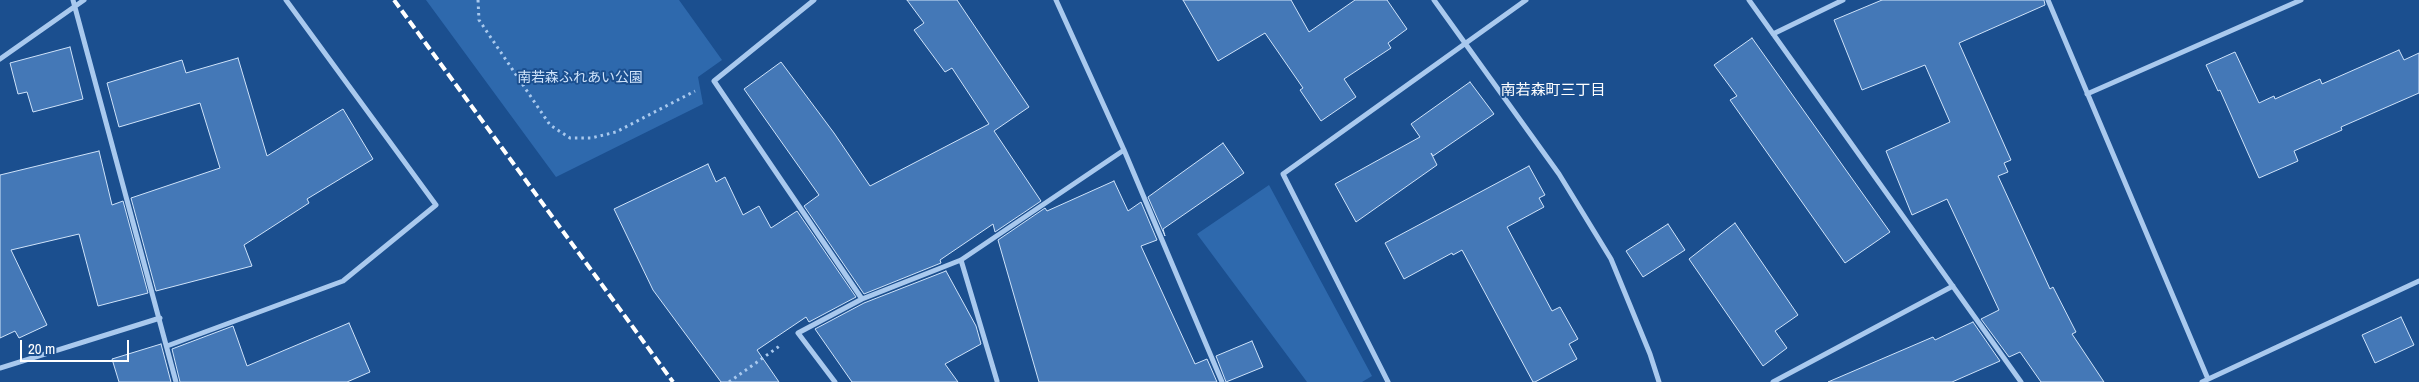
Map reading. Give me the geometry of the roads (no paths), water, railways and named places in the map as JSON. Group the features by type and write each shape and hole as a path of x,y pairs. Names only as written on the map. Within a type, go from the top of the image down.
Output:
{"street":[{"path":"73,0 176,382"},
{"path":"0,59 84,0"},
{"path":"167,346 343,281 436,205 286,0"},
{"path":"814,0 714,82 862,299"},
{"path":"1056,0 1124,150 1222,382"},
{"path":"1434,0 1559,174 1610,259 1650,354 1659,382"},
{"path":"1388,382 1283,174 1466,45 1526,0"},
{"path":"1749,0 2021,382"},
{"path":"1773,34 1843,0"},
{"path":"2048,0 2208,378"},
{"path":"2087,94 2301,0"},
{"path":"835,382 798,333 862,299 961,260 1124,150"},
{"path":"961,260 997,381"},
{"path":"2202,382 2419,281"},
{"path":"1773,382 1953,286"},
{"path":"0,368 160,318"}],"railway":[{"path":"394,0 673,382"}],"district":[{"name":"南若森町三丁目","path":"1553,91"}],"park label":[{"name":"南若森ふれあい公園","path":"580,78"}]}
